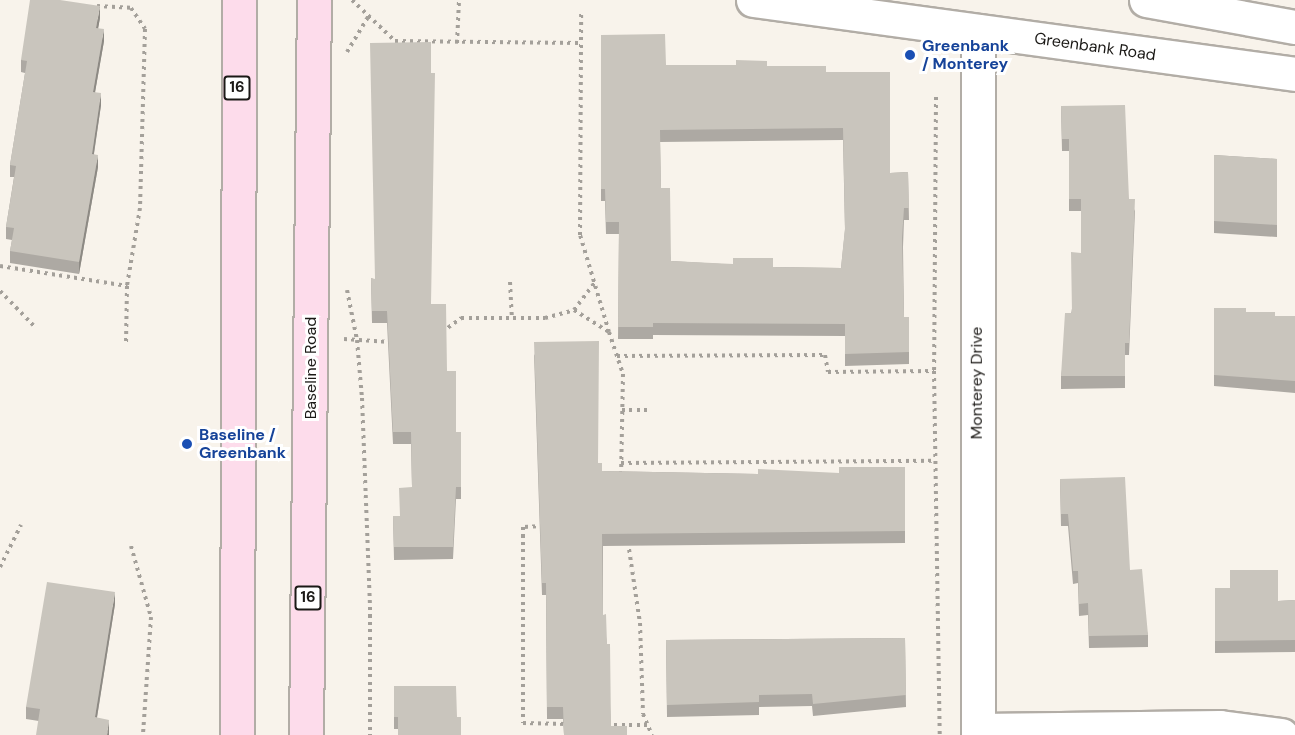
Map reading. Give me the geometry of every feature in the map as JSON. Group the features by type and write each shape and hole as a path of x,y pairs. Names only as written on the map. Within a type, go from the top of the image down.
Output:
{"main road":[{"name":"16","path":"237,735 239,0"},
{"name":"Baseline Road","path":"306,735 314,0"}],"street":[{"name":"Greenbank Road","path":"753,0 1295,74"},
{"path":"1146,0 1295,27"},
{"name":"Monterey Drive","path":"978,31 978,733"},
{"path":"978,733 1220,727 1281,735"}],"path":[{"path":"352,0 395,41 580,43"},
{"path":"457,43 459,0"},
{"path":"95,6 131,8 145,28 140,208 127,286 126,346"},
{"path":"580,12 580,235 623,374 621,486"},
{"path":"347,64 347,53 368,17"},
{"path":"936,97 934,371 940,735"},
{"path":"0,266 127,286"},
{"path":"510,282 512,316"},
{"path":"345,283 357,340 370,607 370,735"},
{"path":"436,337 461,318 556,317 574,310 594,283"},
{"path":"0,291 34,326"},
{"path":"574,310 609,332"},
{"path":"334,338 397,342"},
{"path":"617,356 825,355 828,372 934,371"},
{"path":"622,410 649,410"},
{"path":"621,463 935,461"},
{"path":"0,567 21,525"},
{"path":"545,526 523,527 523,723 569,724"},
{"path":"626,535 640,623 643,714 652,735"},
{"path":"131,546 151,617 143,735"},
{"path":"603,724 648,725"}],"building":[{"path":"30,0 60,0 100,6 96,28 104,29 93,92 101,93 92,154 98,155 79,262 10,251 14,228 6,227 16,166 10,165 27,61 21,60"},
{"path":"665,34 666,65 736,65 736,60 767,61 767,66 826,66 826,72 890,72 890,173 908,172 909,208 904,208 902,238 904,317 909,317 909,352 845,354 845,324 653,323 653,327 618,327 619,222 606,222 605,189 601,189 601,35","holes":["843,128 845,228 841,268 773,267 773,258 733,258 733,264 671,261 670,188 661,188 660,130"]},
{"path":"431,42 431,73 435,73 431,304 446,304 447,371 456,371 456,432 461,432 461,487 456,487 453,547 394,547 393,516 400,516 399,488 412,487 411,432 393,432 387,311 372,311 371,278 375,279 370,43"},
{"path":"1125,105 1129,199 1135,199 1129,343 1125,343 1125,376 1061,376 1065,313 1072,313 1071,252 1081,253 1081,199 1069,199 1069,139 1062,139 1061,106"},
{"path":"1214,155 1277,159 1277,225 1214,221"},
{"path":"1214,308 1246,308 1246,312 1275,312 1275,316 1295,316 1295,381 1214,375"},
{"path":"599,341 598,463 602,463 602,471 758,474 758,469 839,473 839,467 905,467 905,531 602,534 603,615 606,614 607,644 610,644 611,726 627,726 627,735 564,735 563,707 547,707 546,583 542,583 534,342"},
{"path":"1125,477 1130,570 1142,569 1148,635 1089,636 1088,603 1079,604 1078,571 1073,571 1068,514 1061,514 1060,479"},
{"path":"1230,570 1278,570 1278,601 1295,600 1295,640 1215,641 1215,588 1230,588"},
{"path":"47,582 115,592 95,717 109,720 107,735 36,735 40,709 26,707"},
{"path":"905,638 906,695 813,704 812,694 759,695 759,702 667,705 666,640"},
{"path":"394,686 456,686 457,717 461,717 461,735 398,735 398,717 394,717"}],"place":[{"name":"Greenbank / Monterey","path":"910,55"},
{"name":"Baseline / Greenbank","path":"187,444"}]}
